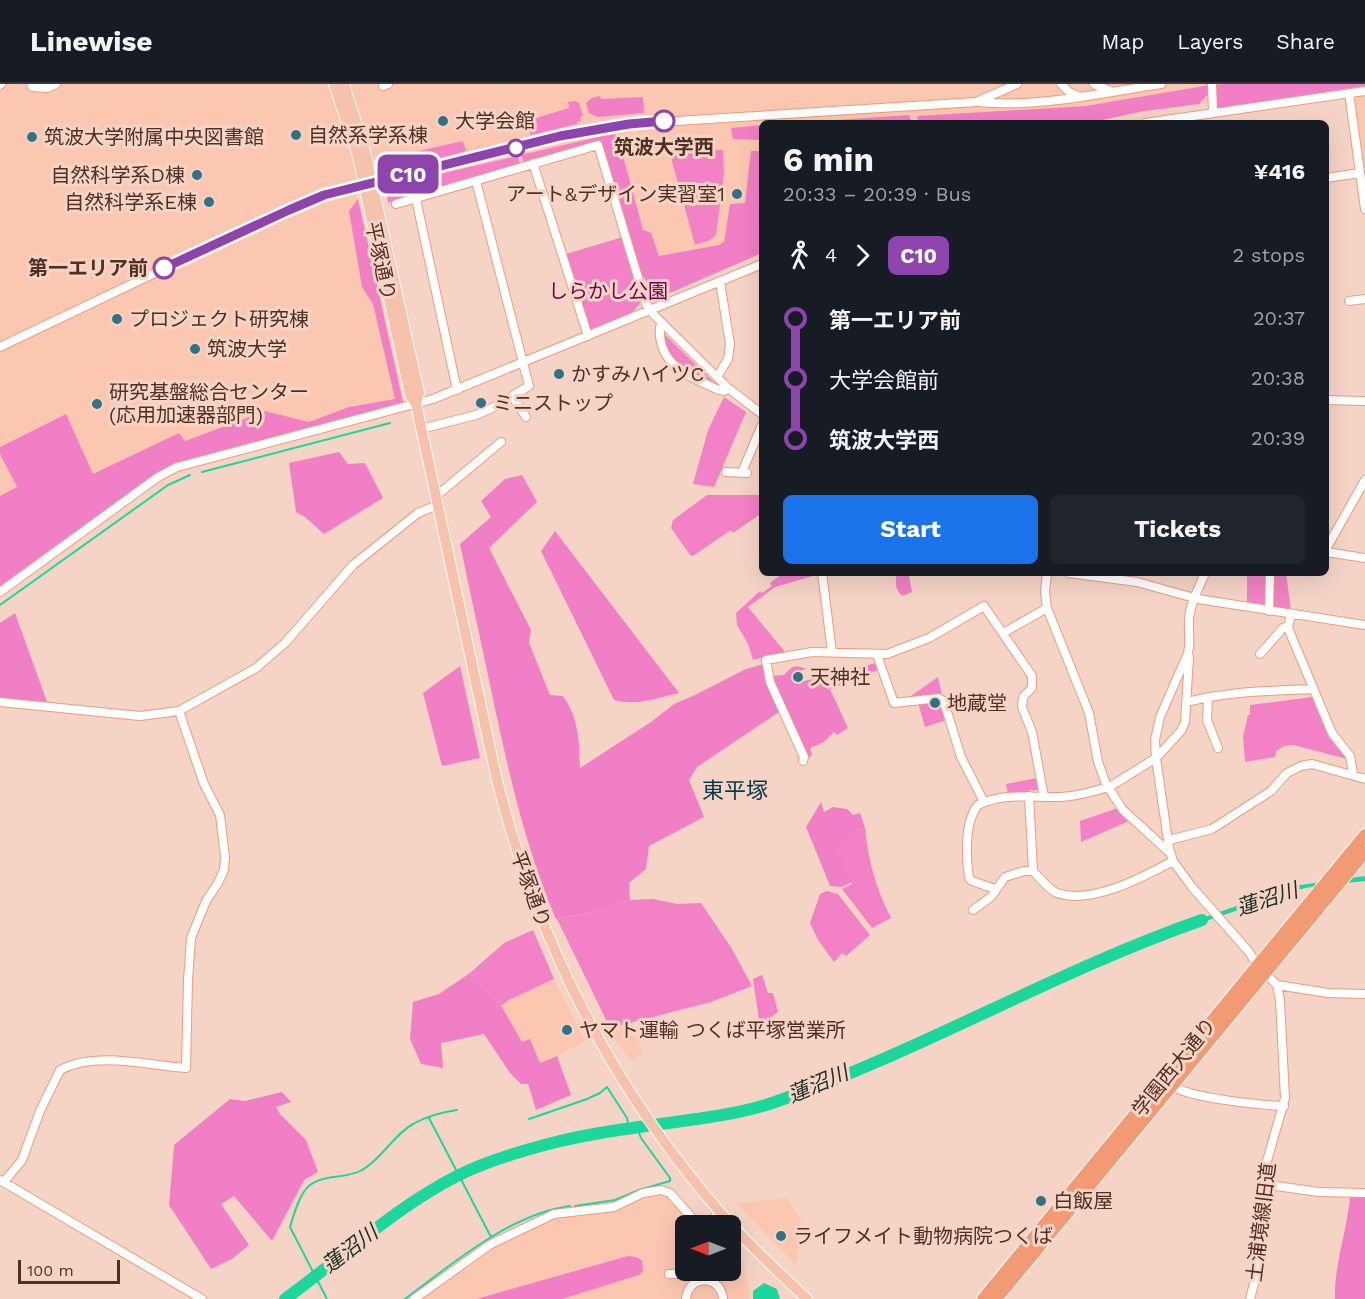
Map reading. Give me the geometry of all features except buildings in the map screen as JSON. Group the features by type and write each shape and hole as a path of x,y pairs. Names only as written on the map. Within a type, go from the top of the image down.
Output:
{"highway":[{"name":"学園西大通り","path":"996,1299 1173,1086 1314,897 1365,835"},
{"name":"学園西大通り","path":"983,1299 1261,969 1333,891 1365,852"}],"main road":[{"name":"平塚通り","path":"334,84 357,153 410,395 416,404 496,776 518,856 543,922 577,999 620,1076 656,1130 720,1212 807,1299"},
{"name":"平塚通り","path":"344,84 358,125 376,194 419,393 416,404"}],"street":[{"path":"31,84 32,87 51,86"},
{"path":"976,102 1017,84"},
{"path":"1061,84 1069,92 1081,97"},
{"path":"1094,84 1113,92"},
{"path":"0,347 324,195 593,129 646,122 976,102 998,104 1067,100 1161,84"},
{"path":"1212,84 1213,113"},
{"path":"1179,120 1365,91"},
{"path":"1349,93 1365,209"},
{"path":"396,204 598,146 646,304 663,324 728,388 759,412"},
{"path":"533,163 588,336"},
{"path":"1329,178 1360,173"},
{"path":"421,429 476,415 513,397 529,386 476,181"},
{"path":"416,199 457,390"},
{"path":"0,592 158,477 177,467 416,404 457,390 759,265"},
{"path":"717,377 729,352 720,282"},
{"path":"1349,301 1365,299"},
{"path":"663,324 660,327 661,344 679,371 724,392 728,388"},
{"path":"513,397 526,417"},
{"path":"1329,400 1365,401"},
{"path":"726,472 744,473 759,433"},
{"path":"0,702 140,716 179,711 256,668 285,643 353,566 436,501 501,442"},
{"path":"1329,545 1365,480"},
{"path":"1329,551 1365,558"},
{"path":"822,576 832,652"},
{"path":"1047,576 1045,592 1047,608 1089,713 1098,762 1108,787 1123,810 1172,857 1210,908 1277,985 1320,992 1365,994"},
{"path":"1110,576 1137,578 1194,598 1365,625"},
{"path":"995,889 972,881 968,865 967,845 972,816 978,805 1001,798 1029,795 1064,796 1108,787 1156,758 1181,730 1185,722 1187,702 1189,618 1194,598 1204,576"},
{"path":"1269,611 1270,576"},
{"path":"803,761 804,757 770,682 766,660 812,652 887,654 921,642 982,606 987,607 1032,676 1032,688 1023,698 1022,707 1032,732 1044,797"},
{"path":"1003,633 1047,608"},
{"path":"1291,614 1288,626 1332,733 1350,756 1353,774"},
{"path":"1260,654 1283,628 1288,626"},
{"path":"1172,857 1156,758 1157,726 1188,653"},
{"path":"877,655 894,703 939,698 944,702 961,757 984,802"},
{"path":"1187,702 1253,692 1314,689"},
{"path":"1208,697 1207,720 1218,748"},
{"path":"179,711 204,784 220,815 225,857 221,877 206,901 191,938 186,1068 95,1059 78,1062 60,1070 40,1111 22,1160 2,1181 202,1299"},
{"path":"1169,840 1212,829 1271,791 1287,773 1301,765 1312,764 1365,779"},
{"path":"1029,795 1033,871 1056,893 1085,896 1109,890 1172,857"},
{"path":"973,910 991,897 1005,877 1024,871 1033,871"},
{"name":"土浦境線旧道","path":"1250,1299 1258,1268 1262,1184 1284,1106 1286,1090 1277,985"},
{"path":"1173,1086 1177,1089 1232,1100 1284,1106"},
{"path":"1262,1184 1319,1192 1365,1193"},
{"path":"414,1299 491,1244 554,1214 614,1207 644,1193 661,1190 670,1193 689,1215"},
{"path":"717,1215 720,1212"},
{"path":"669,1274 675,1274"},
{"path":"686,1299 687,1292 696,1281"},
{"path":"713,1281 720,1287 723,1299"}],"shaded area":[{"name":"筑波大学","path":"0,84 1365,84 1365,86 1219,108 1214,103 1144,111 1102,120 759,120 759,254 665,295 658,295 649,288 644,277 641,277 599,142 357,195 403,402 158,472 0,586"},
{"path":"1365,84 1365,86 1219,108 1216,106 1213,85"},
{"path":"1210,85 1210,92 1199,104 1144,111 1102,120 918,120 917,116 1086,106"},
{"path":"599,96 602,99 643,97 644,113 597,117 589,113 586,103"},
{"path":"1365,96 1365,185 1353,100"},
{"path":"909,115 911,120 838,120"},
{"path":"759,125 759,140 733,139 731,128"},
{"path":"617,134 643,230 651,233 659,256 719,245 724,242 730,204 745,203 751,151 759,151 759,254 665,295 654,292 644,277 641,277 598,137"},
{"path":"358,199 403,402 158,472 0,586 0,496 17,487 0,454 0,447 66,414 93,474 179,433 185,441 265,411 309,422 349,407 395,399 373,304 362,287 349,211"},
{"path":"339,452 348,464 365,463 383,498 324,534 296,512 289,463"},
{"path":"522,475 537,502 489,548 531,630 529,643 550,695 563,696 572,713 577,730 580,768 651,722 674,704 746,669 764,664 768,686 779,712 697,767 689,780 704,817 649,846 646,869 629,883 630,900 594,912 556,919 527,840 513,786 460,544 491,517 481,501 505,479"},
{"path":"555,531 679,693 639,702 614,700 541,551"},
{"path":"897,576 909,576 912,592 902,596 896,586"},
{"path":"15,613 47,702 0,699 0,623"},
{"path":"876,663 878,670 830,689 848,728 837,735 834,732 824,742 810,748 812,755 807,759 772,676 784,675 794,667 806,669 793,673 796,683"},
{"path":"460,666 480,758 442,766 423,693"},
{"path":"821,802 824,812 833,807 847,809 853,815 860,813 865,828 853,831 856,842 834,848 852,882 842,887 830,886 806,827"},
{"path":"470,973 502,1007 522,1042 530,1039 540,1063 557,1056 571,1095 536,1110 528,1084 521,1084 510,1073 484,1034 441,1043 443,1068 421,1064 410,1039 413,1002 439,994"},
{"path":"554,979 586,1042 540,1063 530,1039 523,1043 501,1006"},
{"path":"632,1021 643,1054 630,1060 615,1040 610,1028"},
{"path":"282,1092 291,1102 276,1107 306,1140 318,1172 304,1180 272,1241 234,1196 221,1204 249,1245 232,1259 211,1269 169,1205 174,1145 230,1099 244,1101"},
{"path":"666,1194 685,1215 675,1215 675,1281 741,1281 741,1259 744,1262 750,1299 419,1299 489,1249 555,1216 622,1206 644,1197"},
{"path":"1365,1195 1365,1299 1335,1299 1336,1273 1350,1197"},
{"path":"788,1198 810,1238 802,1243 797,1251 798,1259 795,1264 736,1203"},
{"path":"628,1256 642,1260 643,1271 639,1275 562,1299 476,1299"}],"green space":[{"path":"568,102 579,103 583,116 580,117 581,121 577,124 531,135 526,121 569,108"},
{"path":"598,137 599,142 524,163 521,155"},
{"path":"463,141 466,151 385,173 388,186 518,156 520,164 388,203 380,160"},
{"path":"673,148 723,150 724,172 716,235 710,240 695,245 670,154"},
{"name":"しらかし公園","path":"623,237 641,302 631,314 592,330 588,328 566,254"},
{"path":"661,331 721,389 686,374 668,354"},
{"path":"724,397 746,412 714,487 693,484 708,430"},
{"path":"707,495 759,495 759,515 733,533 731,530 693,556 671,528 673,520"},
{"path":"779,576 813,576 775,587 748,607 785,652 753,660 748,644 737,625 736,613 760,591 762,593 772,586 770,583"},
{"path":"1247,576 1267,576 1267,603 1264,606 1247,604"},
{"path":"1273,576 1286,576 1291,610 1273,606"},
{"path":"938,677 942,696 908,698"},
{"path":"1312,697 1329,738 1347,759 1293,745 1284,746 1276,751 1275,757 1245,762 1243,737 1248,715 1250,715 1250,705"},
{"path":"938,700 946,720 925,727 918,703"},
{"path":"1037,778 1040,790 1029,790 1028,794 1008,794 1006,784"},
{"path":"1118,808 1129,821 1081,842 1080,821"},
{"path":"865,828 873,874 891,918 872,928 842,889 852,884 833,848 855,842 853,831"},
{"path":"827,891 838,894 870,935 846,956 842,953 834,962 818,940 810,923 820,894"},
{"path":"653,899 677,904 701,903 732,949 752,986 711,1002 610,1028 557,919 594,912 630,900"},
{"path":"533,930 554,979 501,1006 470,973 504,943"},
{"path":"762,975 768,993 773,993 778,1012 762,1024 759,1020 753,979"}],"water":[{"path":"1365,876 1365,881 1293,891 1189,927 1188,923 1293,886"},
{"path":"764,1283 777,1289 780,1299 753,1299 753,1291"}],"waterway":[{"path":"202,472 390,423"},
{"path":"0,605 168,485 190,475"},
{"name":"蓮沼川","path":"285,1299 412,1203 457,1176 480,1166 516,1153 570,1139 727,1114 775,1102 883,1059 1094,963 1202,920"},
{"path":"529,1119 587,1099 607,1087 627,1118 629,1129"},
{"path":"327,1299 290,1227 303,1193 311,1184 318,1181 362,1170 376,1160 399,1134 413,1124 434,1115 457,1110"},
{"name":"蓮沼川","path":"429,1118 491,1237"},
{"path":"575,1206 615,1200 670,1181 641,1138 637,1128"},
{"path":"405,1299 462,1256 504,1230 526,1219 570,1206"}],"bus line":[{"name":"C10","path":"164,268 324,195 560,136 593,129 664,121"}],"place":[{"name":"大学会館","path":"443,121"},
{"name":"筑波大学西","path":"664,121"},
{"name":"自然系学系棟","path":"296,135"},
{"name":"筑波大学附属中央図書館","path":"32,137"},
{"name":"自然科学系D棟","path":"197,175"},
{"name":"アート&デザイン実習室1","path":"737,194"},
{"name":"自然科学系E棟","path":"209,202"},
{"name":"第一エリア前","path":"164,268"},
{"name":"プロジェクト研究棟","path":"117,319"},
{"name":"筑波大学","path":"195,349"},
{"name":"かすみハイツC","path":"559,374"},
{"name":"ミニストップ","path":"481,403"},
{"name":"研究基盤総合センター (応用加速器部門)","path":"97,404"},
{"name":"天神社","path":"798,677"},
{"name":"地蔵堂","path":"935,703"},
{"name":"ヤマト運輸 つくば平塚営業所","path":"567,1030"},
{"name":"白飯屋","path":"1041,1201"},
{"name":"ライフメイト動物病院つくば","path":"781,1236"}],"district":[{"name":"東平塚","path":"735,790"}]}
